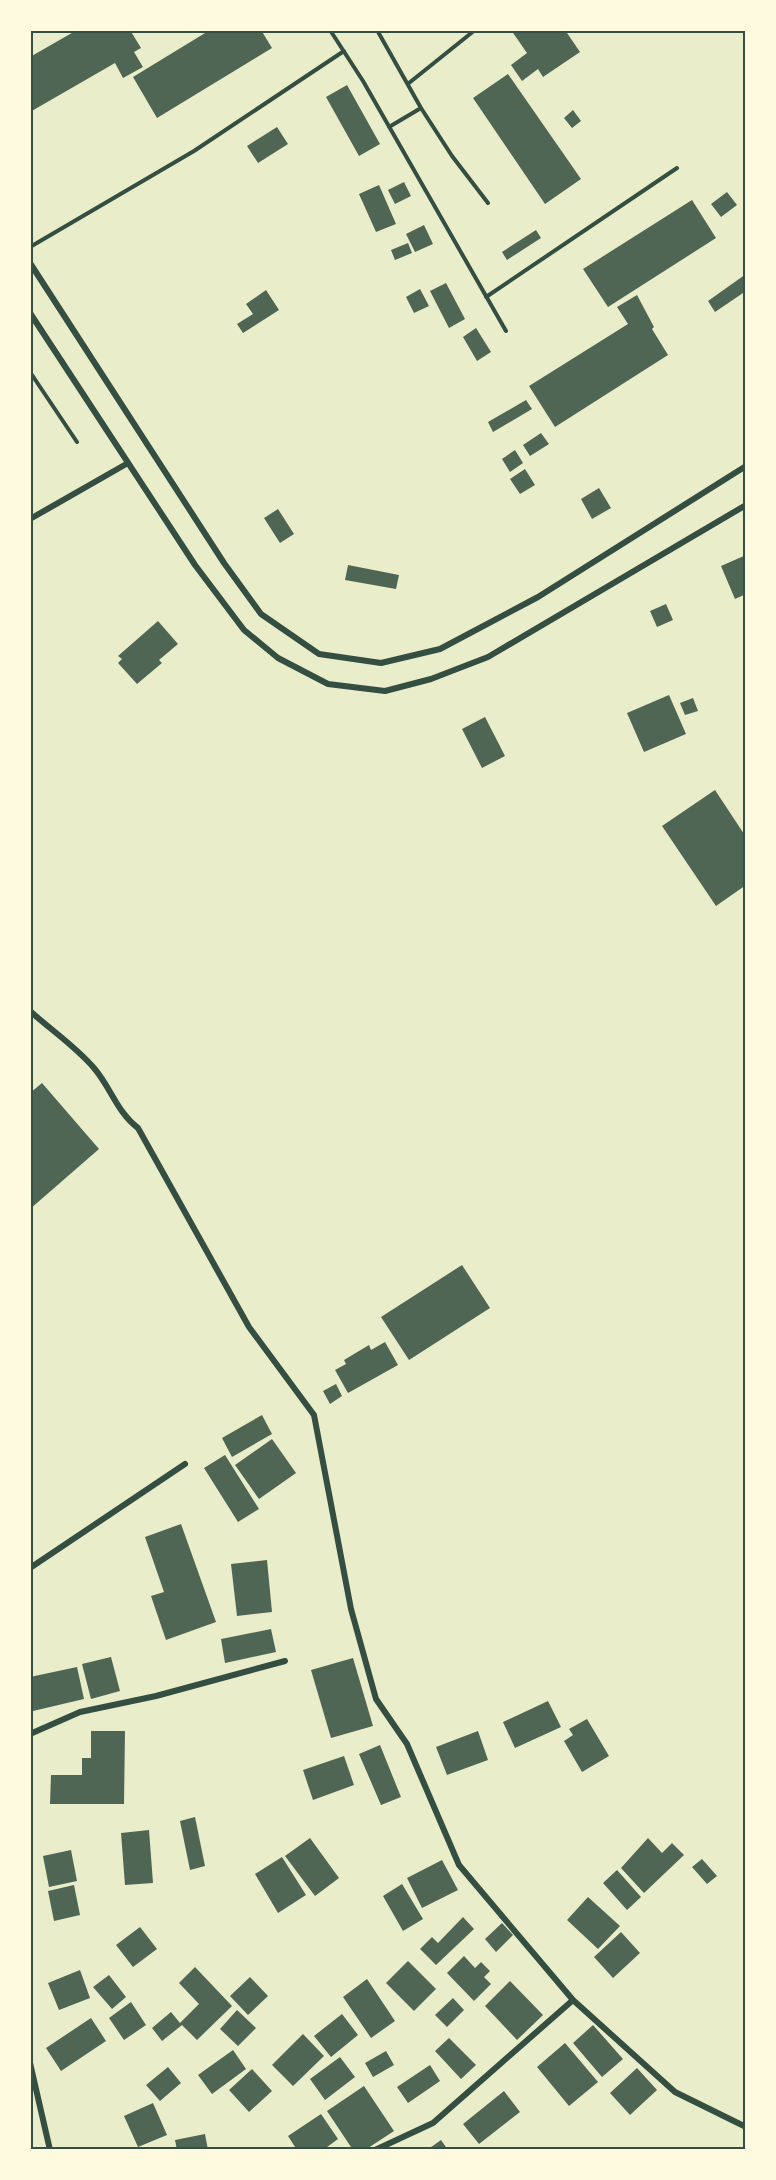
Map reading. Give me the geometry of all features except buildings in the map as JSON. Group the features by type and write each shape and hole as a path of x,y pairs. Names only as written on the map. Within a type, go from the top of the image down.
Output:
{"street":[{"path":"30,263 224,563 255,606 261,614 319,654 381,663 440,649 538,597 746,466"},
{"path":"30,313 195,565 244,630 278,658 328,684 385,691 431,679 488,657 746,505"},
{"path":"30,519 128,463"},
{"path":"30,1011 93,1067 126,1119 138,1128 249,1327 314,1415 351,1609 375,1699 407,1744 459,1865 573,2000 675,2092 746,2127"},
{"path":"30,1568 185,1464"},
{"path":"30,1734 80,1712 156,1696 285,1661"},
{"path":"375,2150 433,2123 573,2000"},
{"path":"30,2063 50,2150"}],"lane":[{"path":"330,30 389,127 506,331"},
{"path":"376,30 452,156 488,203"},
{"path":"409,83 475,30"},
{"path":"30,247 194,151 344,51"},
{"path":"389,127 421,108"},
{"path":"486,297 677,168"},
{"path":"30,372 77,442"}]}
